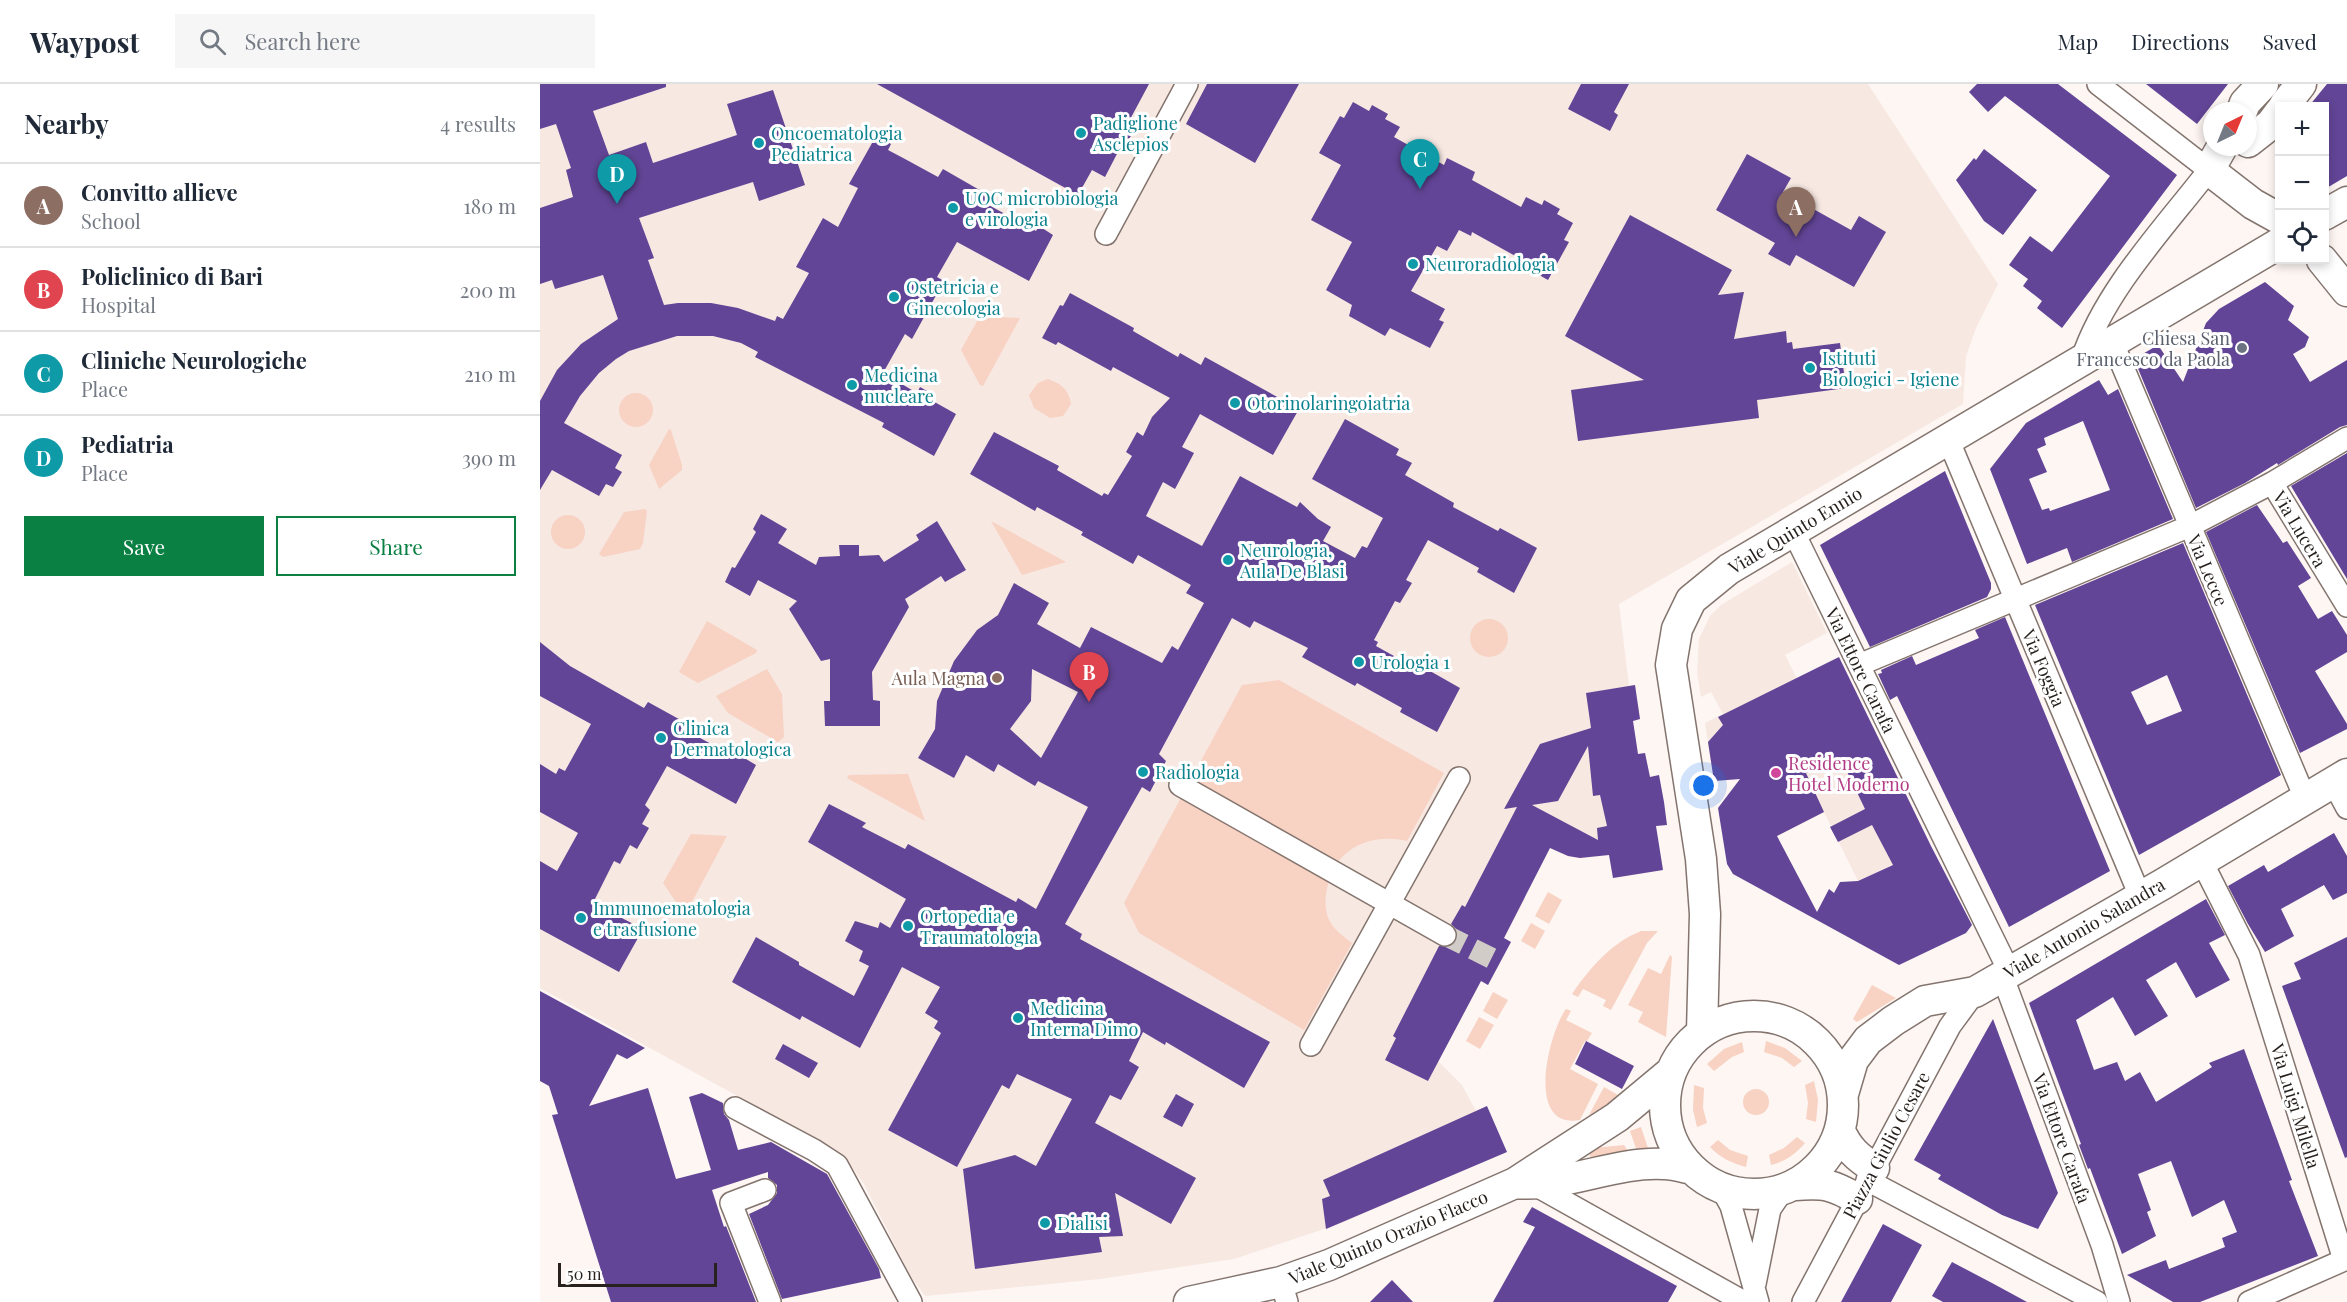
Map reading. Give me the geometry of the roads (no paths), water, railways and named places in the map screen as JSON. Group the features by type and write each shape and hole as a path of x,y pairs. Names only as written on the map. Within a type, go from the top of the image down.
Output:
{"street":[{"path":"1106,234 1187,84"},
{"path":"2098,84 2216,159 2253,204 2275,216"},
{"path":"2246,102 2263,84"},
{"path":"2287,102 2301,84"},
{"path":"2082,359 2108,303 2216,159"},
{"path":"2329,213 2347,202"},
{"name":"Viale Quinto Ennio","path":"1702,1032 1704,902 1701,859 1671,665 1677,629 1691,600 1729,569 2275,246"},
{"path":"2325,264 2347,291"},
{"name":"Via Lecce","path":"2112,341 2305,798"},
{"path":"1859,665 2190,526 2272,483 2347,438"},
{"name":"Via Foggia","path":"1948,440 2140,897"},
{"name":"Via Lucera","path":"2272,483 2347,606"},
{"name":"Via Ettore Carafa","path":"1793,531 2005,973 2102,1245 2119,1302"},
{"path":"1311,1046 1459,778"},
{"path":"2340,778 2347,808"},
{"name":"Viale Antonio Salandra","path":"1843,1094 1853,1060 1868,1040 1893,1021 1925,1001 1975,992 2340,778"},
{"path":"1180,785 1445,935"},
{"name":"Via Luigi Milella","path":"2201,860 2252,965 2344,1260 2249,1302"},
{"name":"Piazza Giulio Cesare","path":"1803,1302 1950,1026 1975,992"},
{"path":"1752,1297 1770,1209 1789,1187 1820,1165 1830,1153 1843,1119 1843,1094 1837,1071 1825,1050 1808,1034 1788,1022 1766,1016 1744,1016 1722,1021 1690,1042 1671,1072 1665,1093 1665,1114 1670,1134 1679,1153 1692,1169 1721,1188 1741,1194 1762,1194 1789,1187 1824,1183 1842,1190 1866,1182"},
{"path":"1525,1184 1617,1117 1671,1072"},
{"path":"735,1108 837,1164 911,1302"},
{"path":"1840,1131 1866,1182 2097,1302"},
{"path":"1525,1184 1636,1166 1664,1164 1692,1169"},
{"path":"1525,1184 1752,1297"},
{"name":"Viale Quinto Orazio Flacco","path":"1189,1302 1284,1292 1329,1264 1525,1184"},
{"path":"1721,1188 1731,1206 1752,1297"},
{"path":"765,1190 731,1203 770,1302"}],"tunnel":[{"path":"1445,935 1493,959"}],"place":[{"name":"Padiglione Asclepios","path":"1081,133"},
{"name":"Oncoematologia Pediatrica","path":"759,143"},
{"name":"Cliniche Neurologiche","path":"1420,189"},
{"name":"Pediatria","path":"617,204"},
{"name":"UOC microbiologia e virologia","path":"953,208"},
{"name":"Convitto allieve","path":"1796,237"},
{"name":"Neuroradiologia","path":"1413,264"},
{"name":"Ostetricia e Ginecologia","path":"894,297"},
{"name":"Chiesa San Francesco da Paola","path":"2242,348"},
{"name":"Istituti Biologici - Igiene","path":"1810,368"},
{"name":"Medicina nucleare","path":"852,385"},
{"name":"Otorinolaringoiatria","path":"1235,403"},
{"name":"Neurologia, Aula De Blasi","path":"1228,560"},
{"name":"Urologia 1","path":"1359,662"},
{"name":"Aula Magna","path":"997,678"},
{"name":"Policlinico di Bari","path":"1089,702"},
{"name":"Clinica Dermatologica","path":"661,738"},
{"name":"Radiologia","path":"1143,772"},
{"name":"Residence Hotel Moderno","path":"1776,773"},
{"name":"Immunoematologia e trasfusione","path":"581,918"},
{"name":"Ortopedia e Traumatologia","path":"908,926"},
{"name":"Medicina Interna Dimo","path":"1018,1018"},
{"name":"Dialisi","path":"1045,1223"}]}
